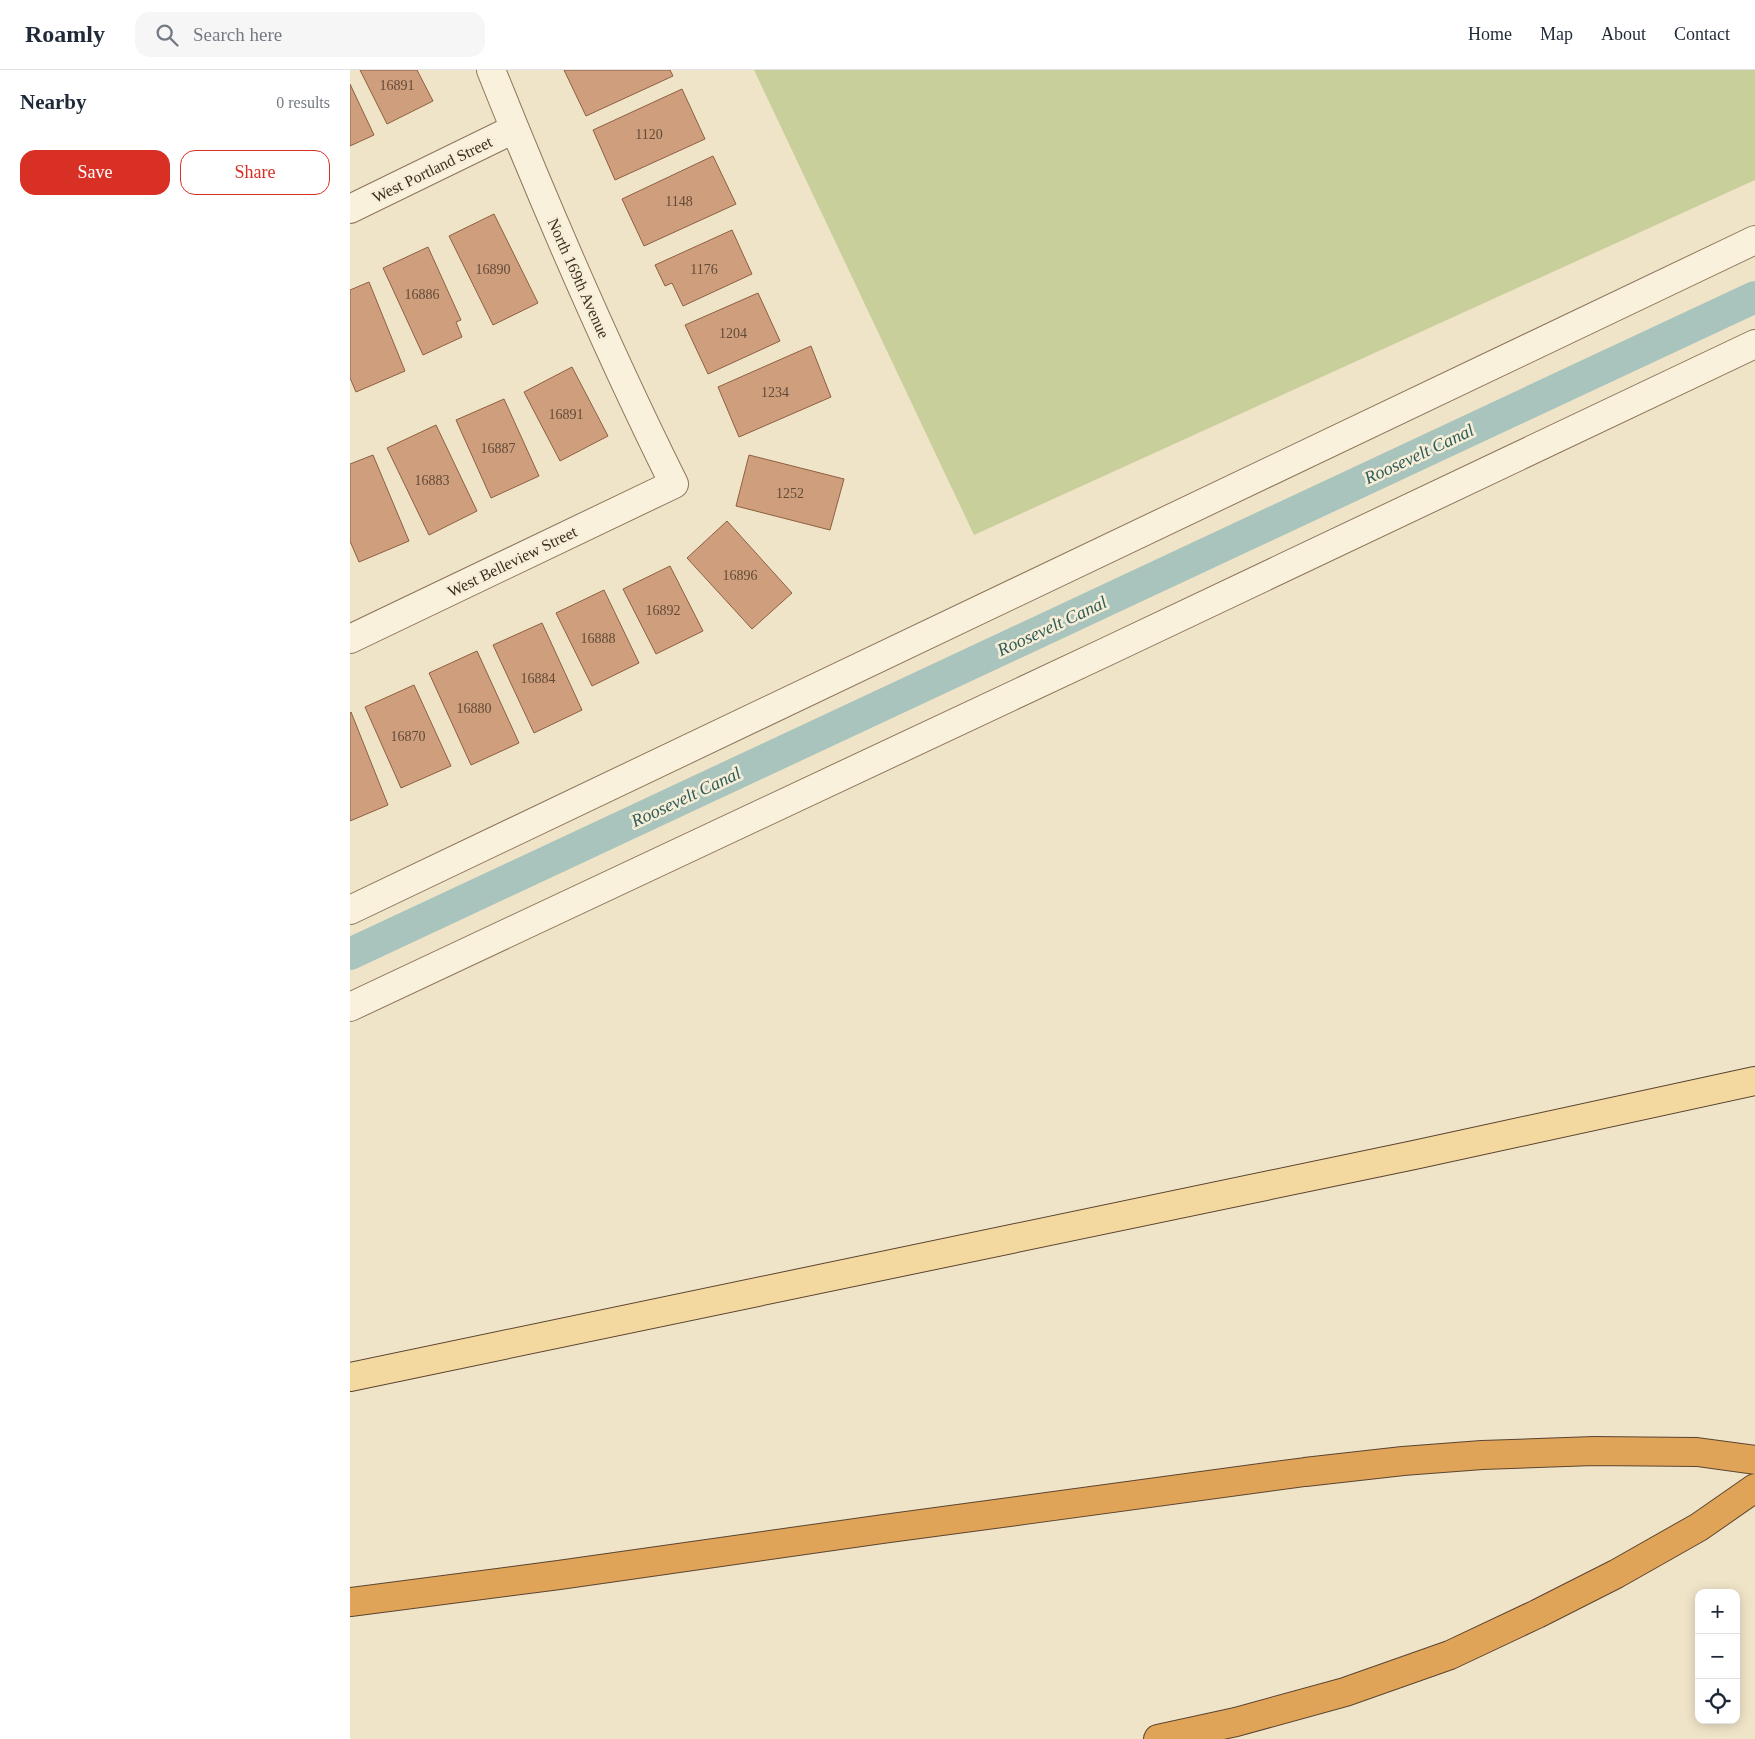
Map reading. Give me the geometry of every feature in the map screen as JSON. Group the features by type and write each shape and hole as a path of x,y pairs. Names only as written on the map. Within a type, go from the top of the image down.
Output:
{"highway":[{"path":"350,1602 1305,1472 1403,1462 1482,1455 1594,1451 1697,1452 1755,1460"},
{"path":"1158,1739 1236,1722 1345,1692 1450,1655 1616,1574 1699,1527 1755,1488"}],"main road":[{"path":"350,1377 1414,1155 1755,1081"}],"street":[{"name":"North 169th Avenue","path":"491,70 514,129 632,398 674,484"},
{"name":"West Portland Street","path":"350,210 514,129"},
{"path":"350,910 1755,240"},
{"path":"350,1007 1755,344"},
{"name":"West Belleview Street","path":"350,638 674,484"}],"green space":[{"path":"754,70 1755,70 1755,180 974,535"}],"building":[{"path":"360,70 417,70 433,101 387,124"},
{"path":"564,70 670,70 673,76 586,116"},
{"path":"350,84 374,135 350,146"},
{"path":"682,89 705,139 615,180 593,130"},
{"path":"713,156 736,204 644,246 622,199"},
{"path":"494,214 538,303 493,325 449,236"},
{"path":"732,230 752,274 683,306 672,283 665,286 655,265"},
{"path":"428,247 461,320 456,322 462,337 423,355 383,268"},
{"path":"369,282 405,371 356,392 350,378 350,290"},
{"path":"758,293 780,341 708,374 685,325"},
{"path":"811,346 831,397 739,437 718,387"},
{"path":"572,367 608,436 560,461 524,392"},
{"path":"504,399 539,476 491,498 456,420"},
{"path":"436,425 477,511 429,535 387,448"},
{"path":"373,455 409,541 359,562 350,541 350,464"},
{"path":"749,455 844,479 830,530 736,506"},
{"path":"727,521 792,593 752,629 687,558"},
{"path":"670,566 703,631 656,654 623,589"},
{"path":"604,590 639,663 592,686 556,613"},
{"path":"542,623 582,710 534,733 493,645"},
{"path":"477,651 519,743 471,765 429,673"},
{"path":"414,685 451,766 401,788 365,707"},
{"path":"350,713 388,805 350,821"}],"waterway":[{"name":"Roosevelt Canal","path":"350,954 1755,297"}]}
